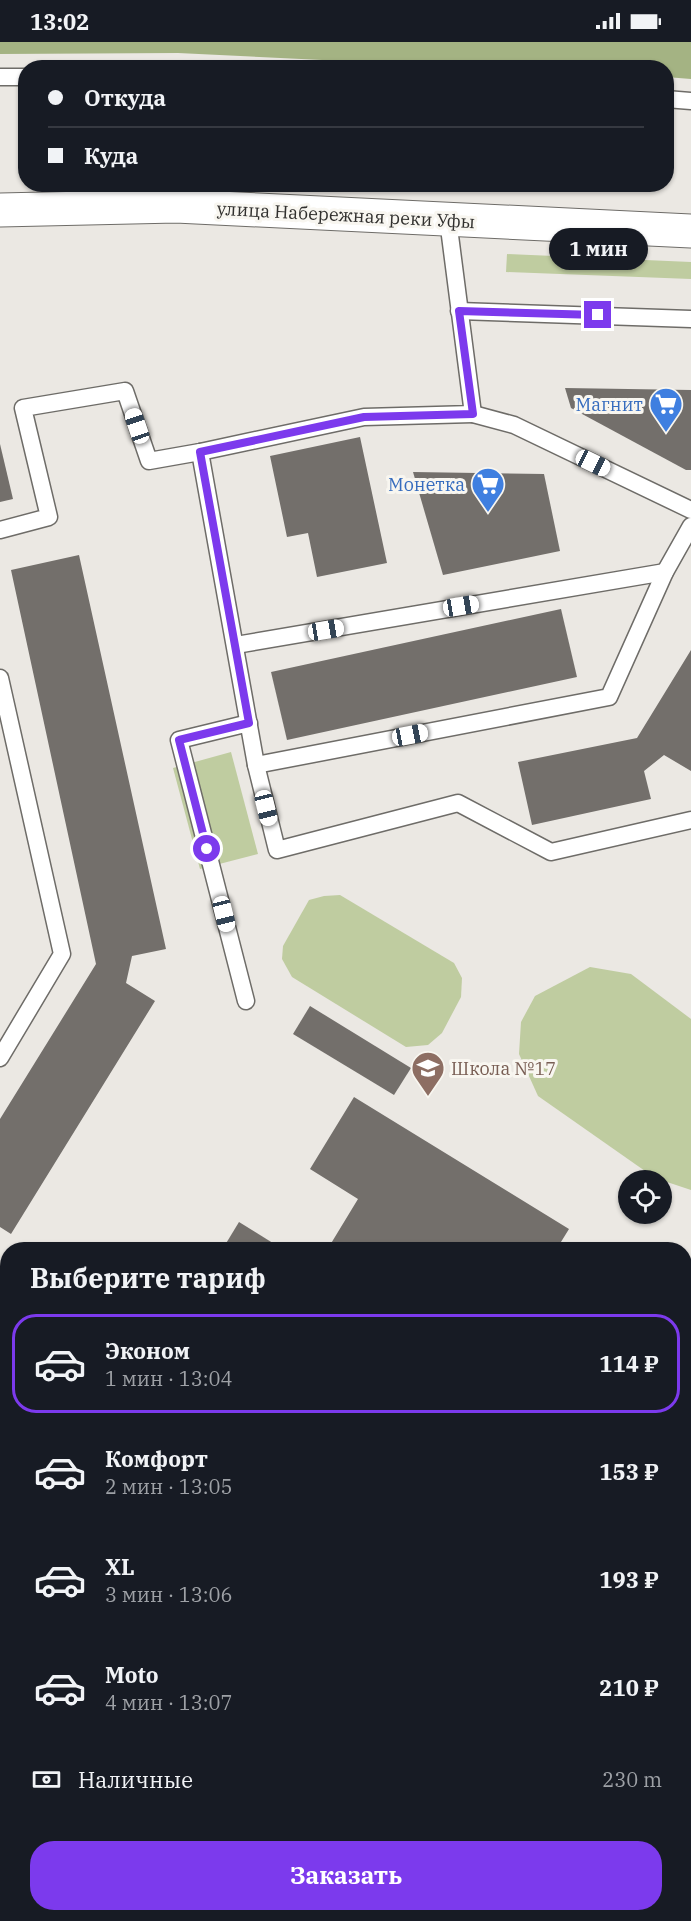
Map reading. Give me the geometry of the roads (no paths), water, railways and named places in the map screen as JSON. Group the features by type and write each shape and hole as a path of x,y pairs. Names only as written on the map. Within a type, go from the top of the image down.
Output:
{"street":[{"name":"улица Набережная реки Уфы","path":"0,210 176,206 691,231"}],"lane":[{"path":"0,77 18,77"},
{"path":"674,100 691,101"},
{"path":"448,220 473,414"},
{"path":"459,311 691,319"},
{"path":"0,530 49,517 23,408 125,391 149,461 364,417 473,414 514,425 691,510"},
{"path":"200,452 256,765 277,850 458,803 551,852 691,820"},
{"path":"256,765 609,697 665,572 691,526"},
{"path":"236,645 665,572"},
{"path":"0,678 62,954 0,1058"},
{"path":"246,1001 179,740 249,723"}],"place":[{"name":"Магнит","path":"666,433"},
{"name":"Монетка","path":"488,513"},
{"name":"Школа №17","path":"428,1097"}]}
